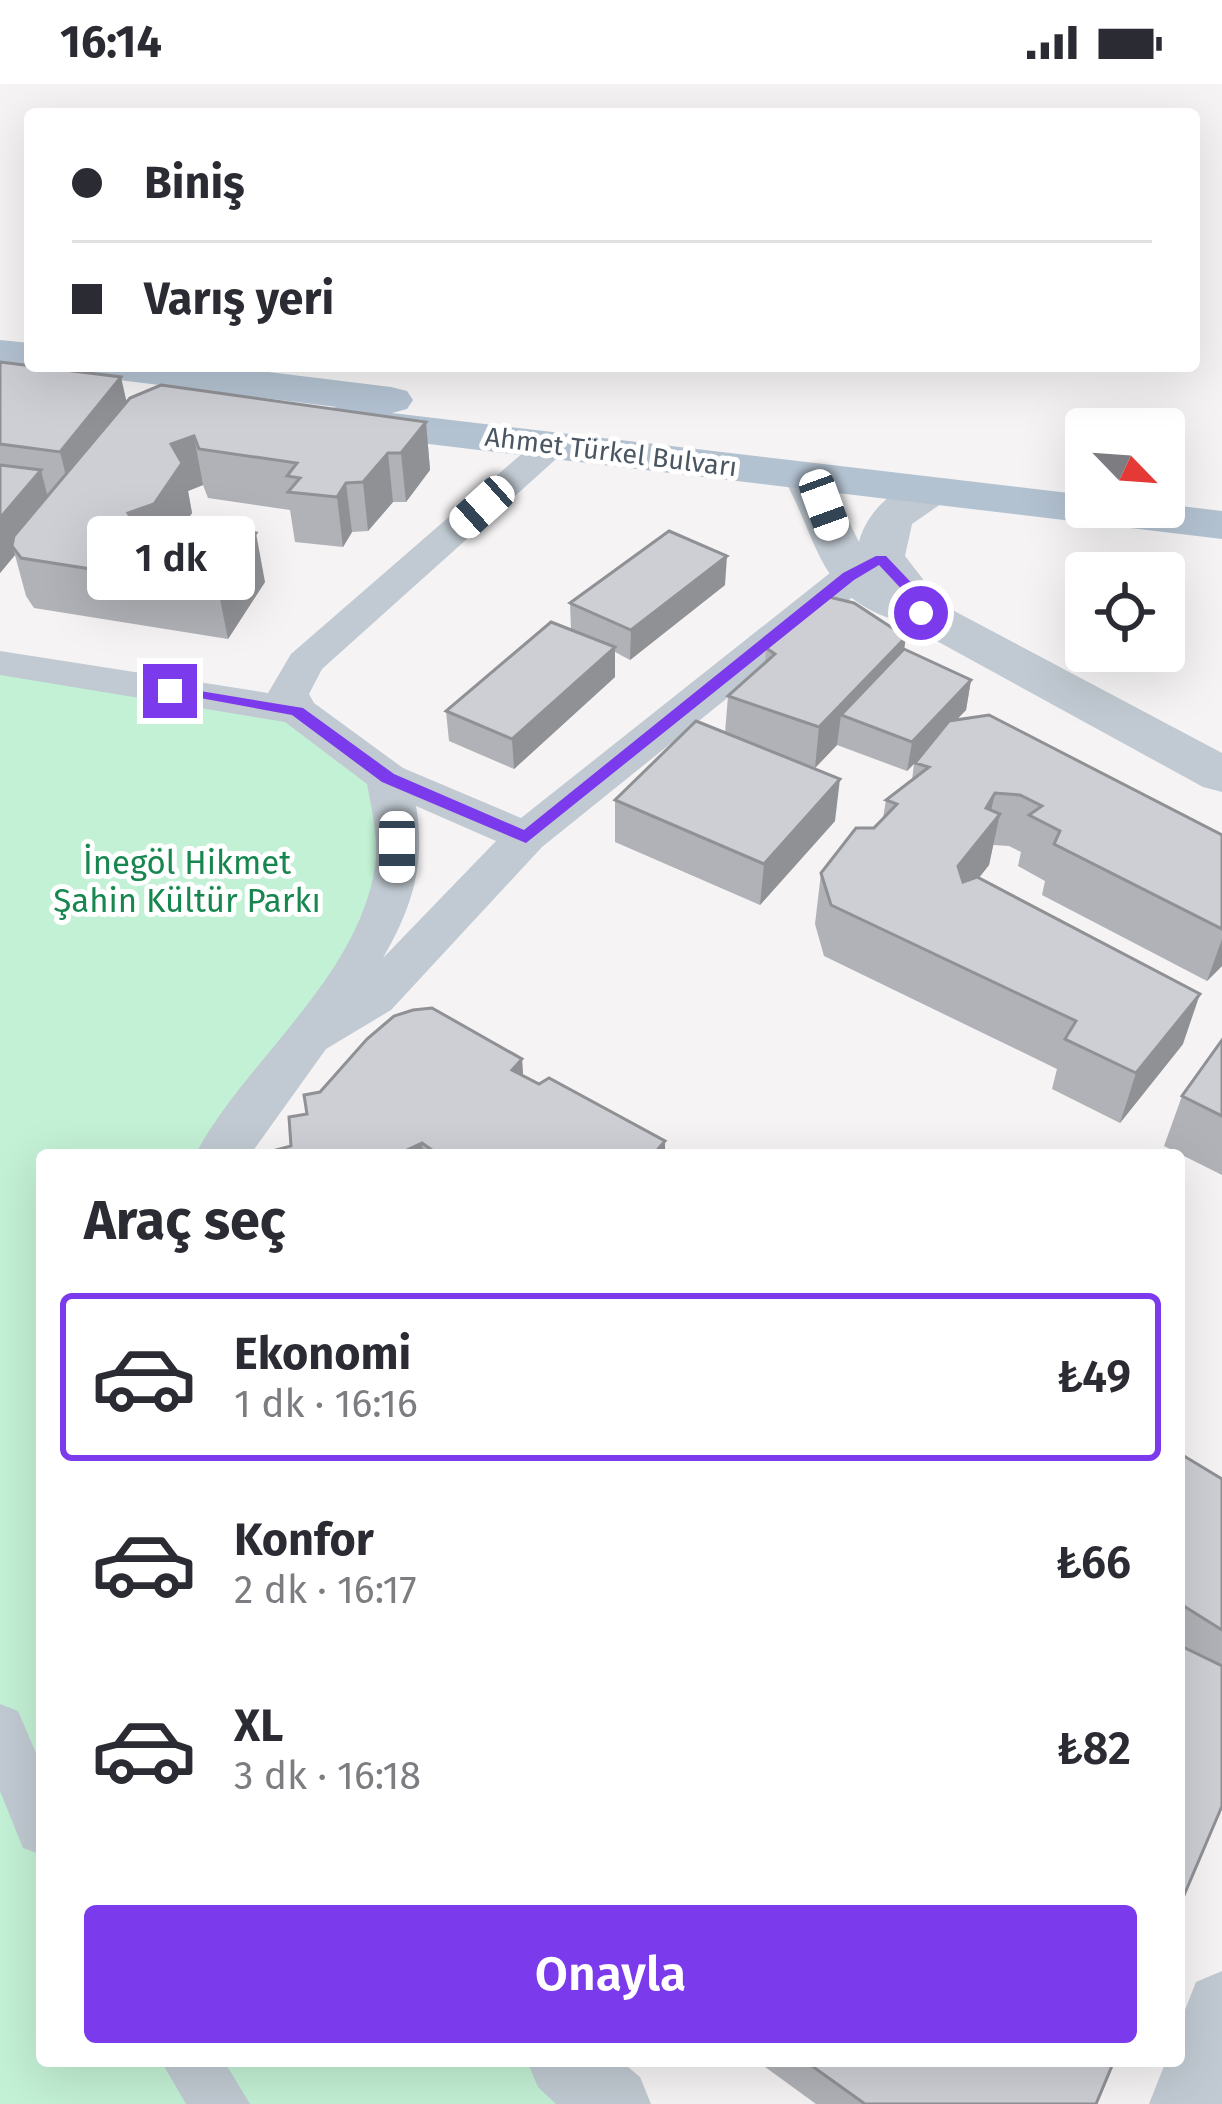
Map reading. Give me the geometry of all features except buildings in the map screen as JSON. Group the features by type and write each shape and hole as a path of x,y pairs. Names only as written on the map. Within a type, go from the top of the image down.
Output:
{"main road":[{"name":"Ahmet Türkel Bulvarı","path":"161,372 1065,480"},
{"name":"Ahmet Türkel Bulvarı","path":"0,382 1222,525"},
{"path":"1185,492 1222,495"}],"street":[{"path":"526,837 388,778 297,711 288,694 305,663 553,444"},
{"path":"804,476 824,505 838,559 915,595 921,613 1222,775"},
{"path":"295,1048 374,998 526,837 865,568 883,527 905,503 938,490"},
{"path":"0,663 297,711"},
{"path":"225,1149 375,936 397,872 397,823 388,778"},
{"path":"0,1729 36,1814"},
{"path":"1186,2104 1222,2008"},
{"path":"193,2067 221,2104"},
{"path":"571,2067 613,2104"}],"green space":[{"name":"İnegöl Hikmet Şahin Kültür Parkı","path":"0,663 297,711 388,778 397,871 225,1149 36,1149 36,2067 571,2067 613,2104 0,2104"}],"route":[{"path":"170,691 297,711 388,778 526,837 849,577 881,559 915,595 921,613"}]}
